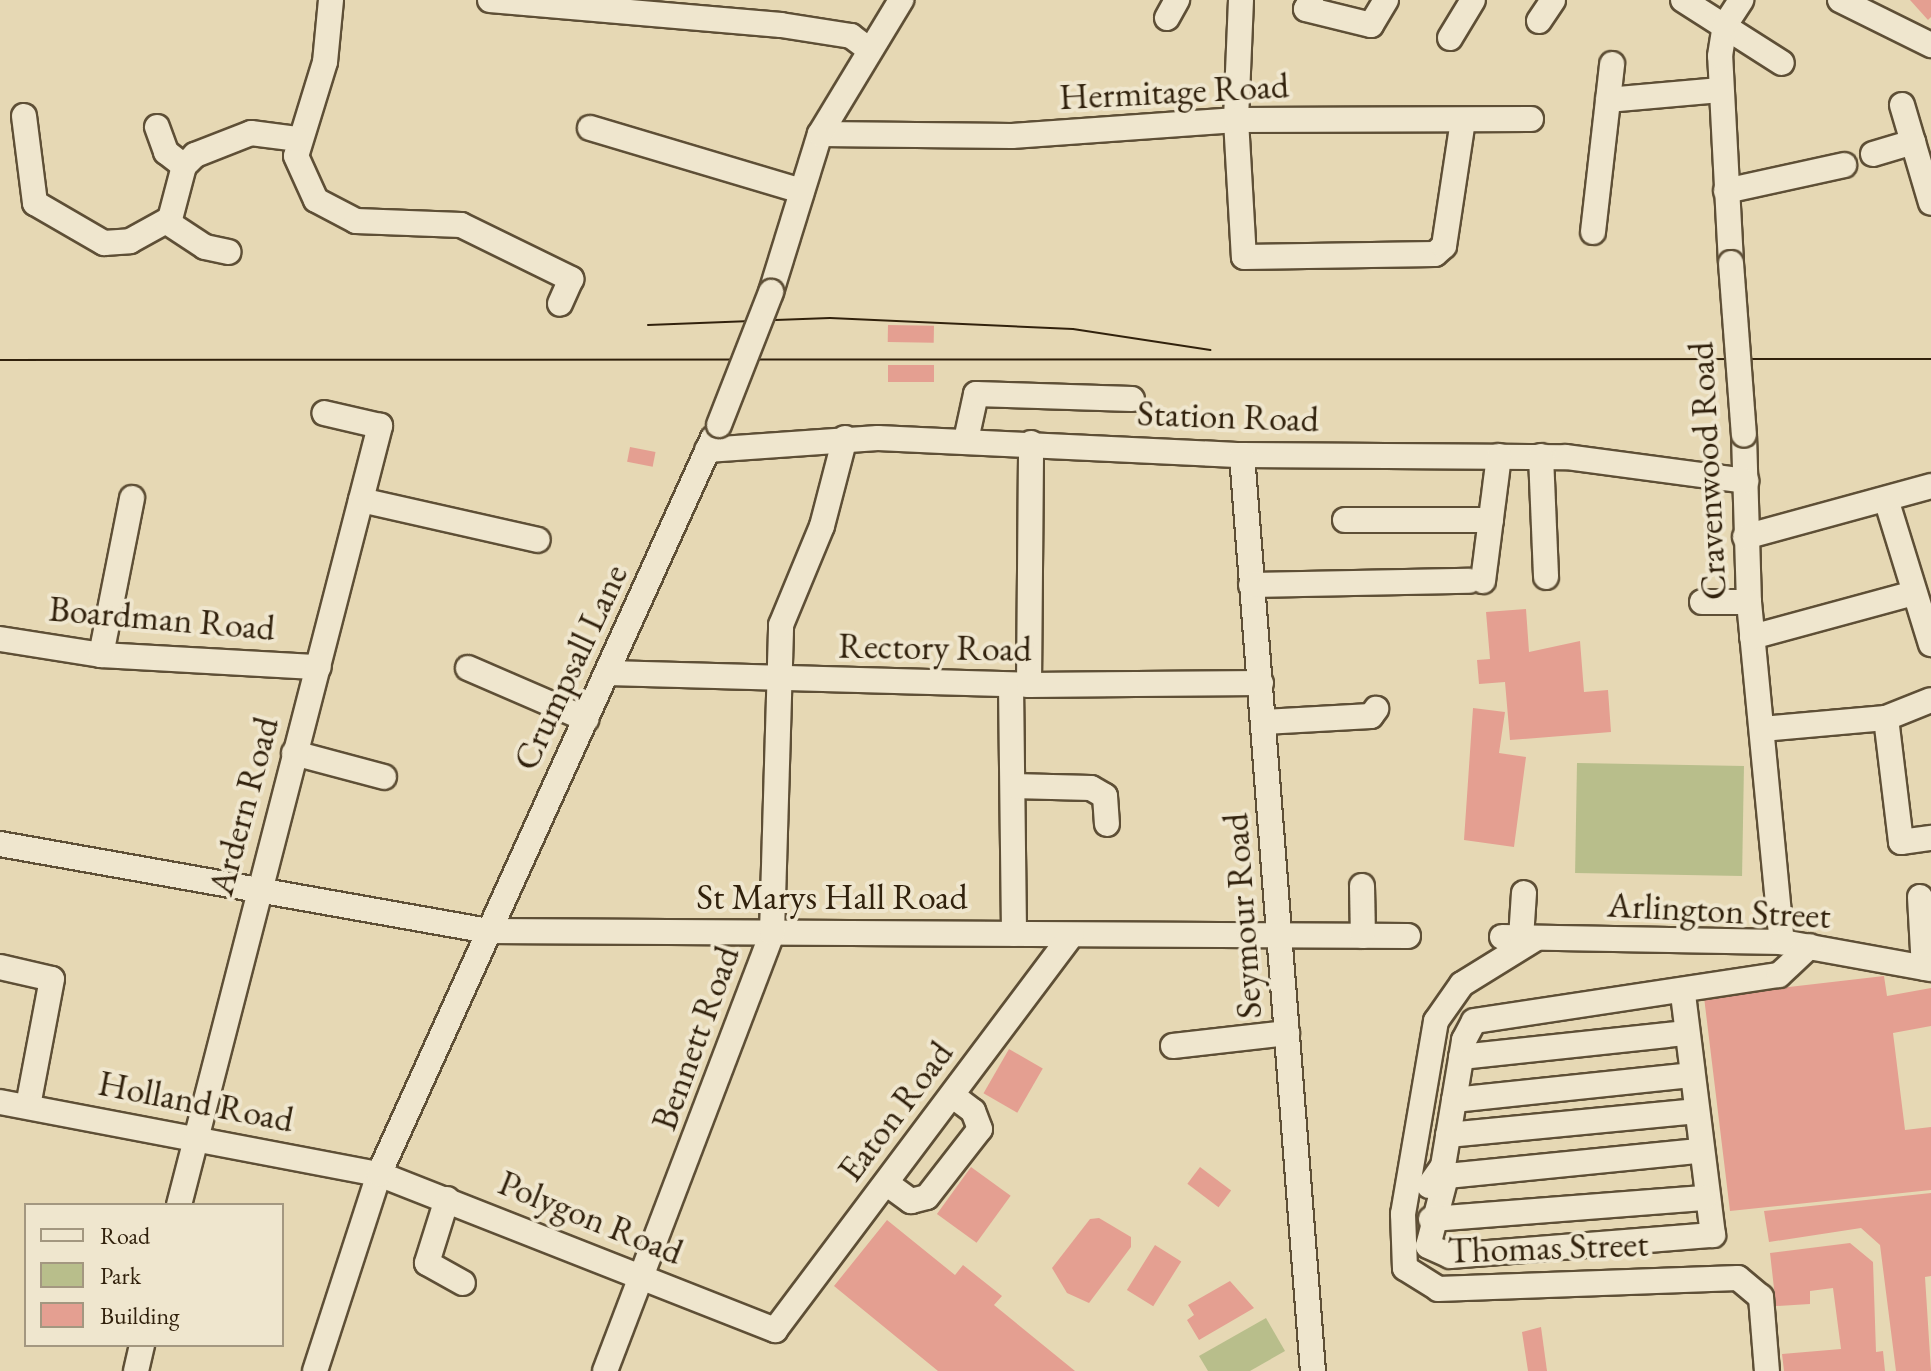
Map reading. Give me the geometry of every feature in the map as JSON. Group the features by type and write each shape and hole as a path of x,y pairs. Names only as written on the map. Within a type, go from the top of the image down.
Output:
{"street":[{"path":"331,0 325,62 297,139 304,183 331,213 356,221 461,225 571,279 560,304"},
{"path":"490,0 624,7 781,25 851,36 867,48"},
{"name":"Crumpsall Lane","path":"315,1371 379,1174 719,425 771,292 820,134 867,48 901,0"},
{"path":"1311,0 1306,9 1371,25 1386,0"},
{"path":"1450,38 1473,0"},
{"path":"1539,21 1553,0"},
{"path":"1683,0 1782,63"},
{"name":"Cravenwood Road","path":"1741,0 1725,25 1720,90 1744,435 1749,602 1782,942"},
{"path":"1840,0 1886,29 1931,45"},
{"path":"1879,0 1886,29"},
{"path":"1235,2 1236,120 1244,257 1435,254 1444,246 1463,120"},
{"path":"1593,232 1612,64"},
{"path":"1608,100 1720,90"},
{"path":"1902,105 1931,203"},
{"path":"24,116 28,191 45,213 104,243 130,241 167,222 184,166 251,133 297,139"},
{"name":"Hermitage Road","path":"820,134 1012,136 1236,120 1531,119"},
{"path":"157,127 166,152 184,166"},
{"path":"590,128 802,191"},
{"path":"1873,154 1913,142"},
{"path":"1726,191 1844,165"},
{"path":"167,222 205,247 228,252"},
{"path":"966,440 976,394 1132,399"},
{"name":"Ardern Road","path":"179,1203 380,426 324,413"},
{"name":"Station Road","path":"707,450 845,438 966,440 1242,455 1541,456 1746,481"},
{"name":"Bennett Road","path":"605,1371 644,1278 772,933 778,679 790,592 822,526 845,438"},
{"path":"1014,934 1013,786 1030,575 1031,443"},
{"name":"Seymour Road","path":"1242,455 1313,1371"},
{"path":"1251,585 1476,581 1491,520 1499,456"},
{"path":"1541,456 1546,577"},
{"path":"1745,537 1931,486"},
{"path":"101,655 132,498"},
{"path":"1886,499 1910,594 1931,644"},
{"path":"361,500 538,540"},
{"path":"1345,520 1491,520"},
{"path":"1752,637 1910,594"},
{"path":"1702,602 1749,602"},
{"name":"Boardman Road","path":"0,639 101,655 319,667"},
{"path":"468,668 586,719"},
{"name":"Rectory Road","path":"608,673 1020,685 1261,683"},
{"path":"1762,729 1886,718 1931,700"},
{"path":"1264,722 1371,716 1376,709"},
{"path":"1886,718 1901,842 1931,838"},
{"path":"294,753 384,777"},
{"path":"1013,786 1099,791 1107,824"},
{"name":"St Marys Hall Road","path":"0,844 487,931 1408,936"},
{"path":"1362,886 1363,936"},
{"path":"1519,938 1524,893"},
{"path":"1920,897 1927,969"},
{"name":"Eaton Road","path":"775,1330 1072,935"},
{"name":"Arlington Street","path":"1519,938 1782,942 1927,969"},
{"name":"Thomas Street","path":"1519,938 1462,984 1442,1010 1403,1214 1405,1268 1438,1289 1738,1278 1761,1297 1767,1371"},
{"path":"1683,994 1704,1198 1713,1235 1495,1257 1436,1252 1428,1246 1466,1033 1481,1018 1683,994 1715,980 1779,975 1810,946"},
{"path":"0,967 52,979 28,1106"},
{"path":"1173,1046 1287,1033"},
{"path":"1461,1057 1687,1033"},
{"path":"1454,1100 1691,1075"},
{"path":"886,1183 911,1201 927,1197 980,1129 973,1111 952,1095"},
{"name":"Holland Road","path":"0,1102 196,1134 379,1174"},
{"path":"1448,1135 1695,1111"},
{"path":"1403,1214 1442,1177 1699,1151"},
{"name":"Polygon Road","path":"379,1174 775,1330"},
{"path":"1431,1219 1704,1198"},
{"path":"447,1199 427,1263 463,1283"},
{"path":"136,1371 142,1347"}],"green space":[{"path":"1577,763 1744,766 1742,876 1575,873"},
{"path":"1266,1318 1285,1351 1250,1371 1208,1371 1199,1356"}],"building":[{"path":"1910,0 1931,0 1931,17 1928,20"},
{"path":"888,325 934,326 934,343 888,342"},
{"path":"888,365 934,365 934,382 888,382"},
{"path":"630,447 656,452 653,467 627,462"},
{"path":"1526,609 1529,652 1580,641 1584,692 1608,690 1611,732 1510,740 1505,682 1479,684 1477,660 1490,659 1486,612"},
{"path":"1473,708 1505,712 1499,753 1526,757 1514,847 1464,840"},
{"path":"1884,976 1887,996 1931,988 1931,1026 1893,1033 1905,1130 1931,1127 1931,1190 1730,1211 1704,997"},
{"path":"1009,1049 1043,1068 1017,1113 984,1093"},
{"path":"971,1167 1011,1196 977,1243 937,1214"},
{"path":"1200,1167 1231,1190 1219,1207 1187,1184"},
{"path":"1931,1193 1931,1276 1925,1277 1931,1371 1896,1371 1880,1245 1861,1228 1769,1242 1764,1211"},
{"path":"1099,1218 1131,1237 1131,1247 1089,1303 1067,1293 1052,1268 1090,1219"},
{"path":"887,1220 955,1275 963,1265 1002,1296 994,1305 1075,1371 938,1371 834,1286"},
{"path":"1850,1243 1873,1262 1876,1352 1883,1351 1885,1371 1784,1371 1782,1354 1841,1349 1833,1288 1810,1291 1810,1304 1776,1306 1770,1253"},
{"path":"1155,1245 1181,1261 1153,1306 1127,1290"},
{"path":"1230,1281 1254,1308 1199,1340 1187,1320 1194,1315 1188,1305"},
{"path":"1541,1327 1547,1371 1528,1371 1522,1332"}],"tram line":[{"path":"648,325 830,318 1073,329 1210,350"},
{"path":"0,360 1931,359"}]}
